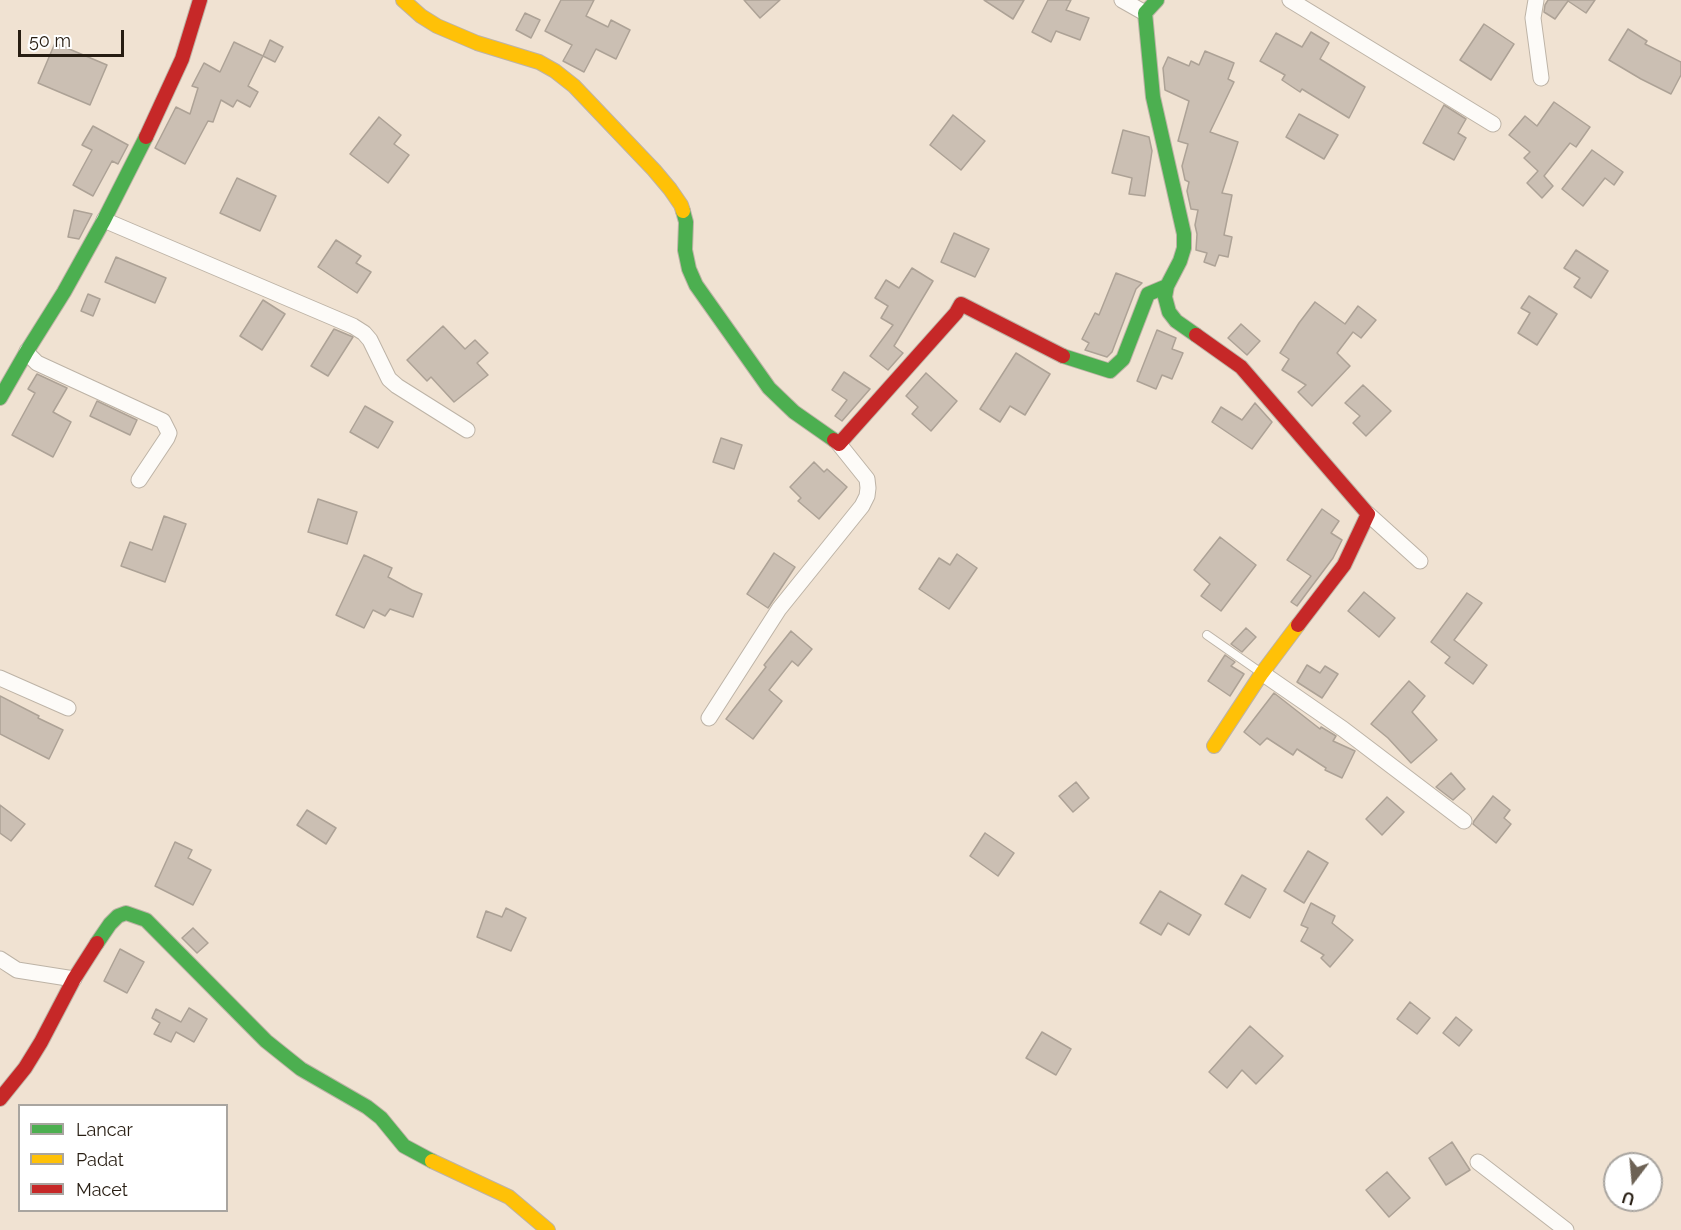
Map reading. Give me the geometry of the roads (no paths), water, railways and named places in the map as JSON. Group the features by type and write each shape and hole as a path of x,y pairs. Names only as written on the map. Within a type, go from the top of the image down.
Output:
{"street":[{"path":"0,398 64,292 148,134 182,59 200,0"},
{"path":"403,0 422,16 445,29 477,43 539,62 574,86 654,170 681,205 686,222 685,250 689,269 696,285 769,388 794,412 838,444 867,479 867,496 862,506 778,609 709,718"},
{"path":"1122,0 1145,13"},
{"path":"1157,0 1145,13 1153,97 1184,234 1184,248 1180,261 1167,286 1165,297 1169,312 1176,321 1241,367 1368,514 1420,561"},
{"path":"1290,0 1493,124"},
{"path":"1536,0 1533,18 1541,78"},
{"path":"104,220 353,326 370,340 388,378 467,430"},
{"path":"838,444 962,304 1067,358 1110,371 1124,359 1148,294 1167,286"},
{"path":"27,351 37,363 163,421 169,433 167,438 139,480"},
{"path":"1214,746 1262,673 1344,565 1368,514"},
{"path":"1262,673 1343,729 1464,821"},
{"path":"0,678 68,708"},
{"path":"0,1099 25,1068 74,979 110,924 117,916 126,913 146,920 266,1041 301,1069 367,1107 381,1119 404,1146 509,1197 548,1230"},
{"path":"0,959 17,970 74,979"},
{"path":"1478,1162 1566,1230"}],"lane":[{"path":"1207,635 1262,673"}]}
